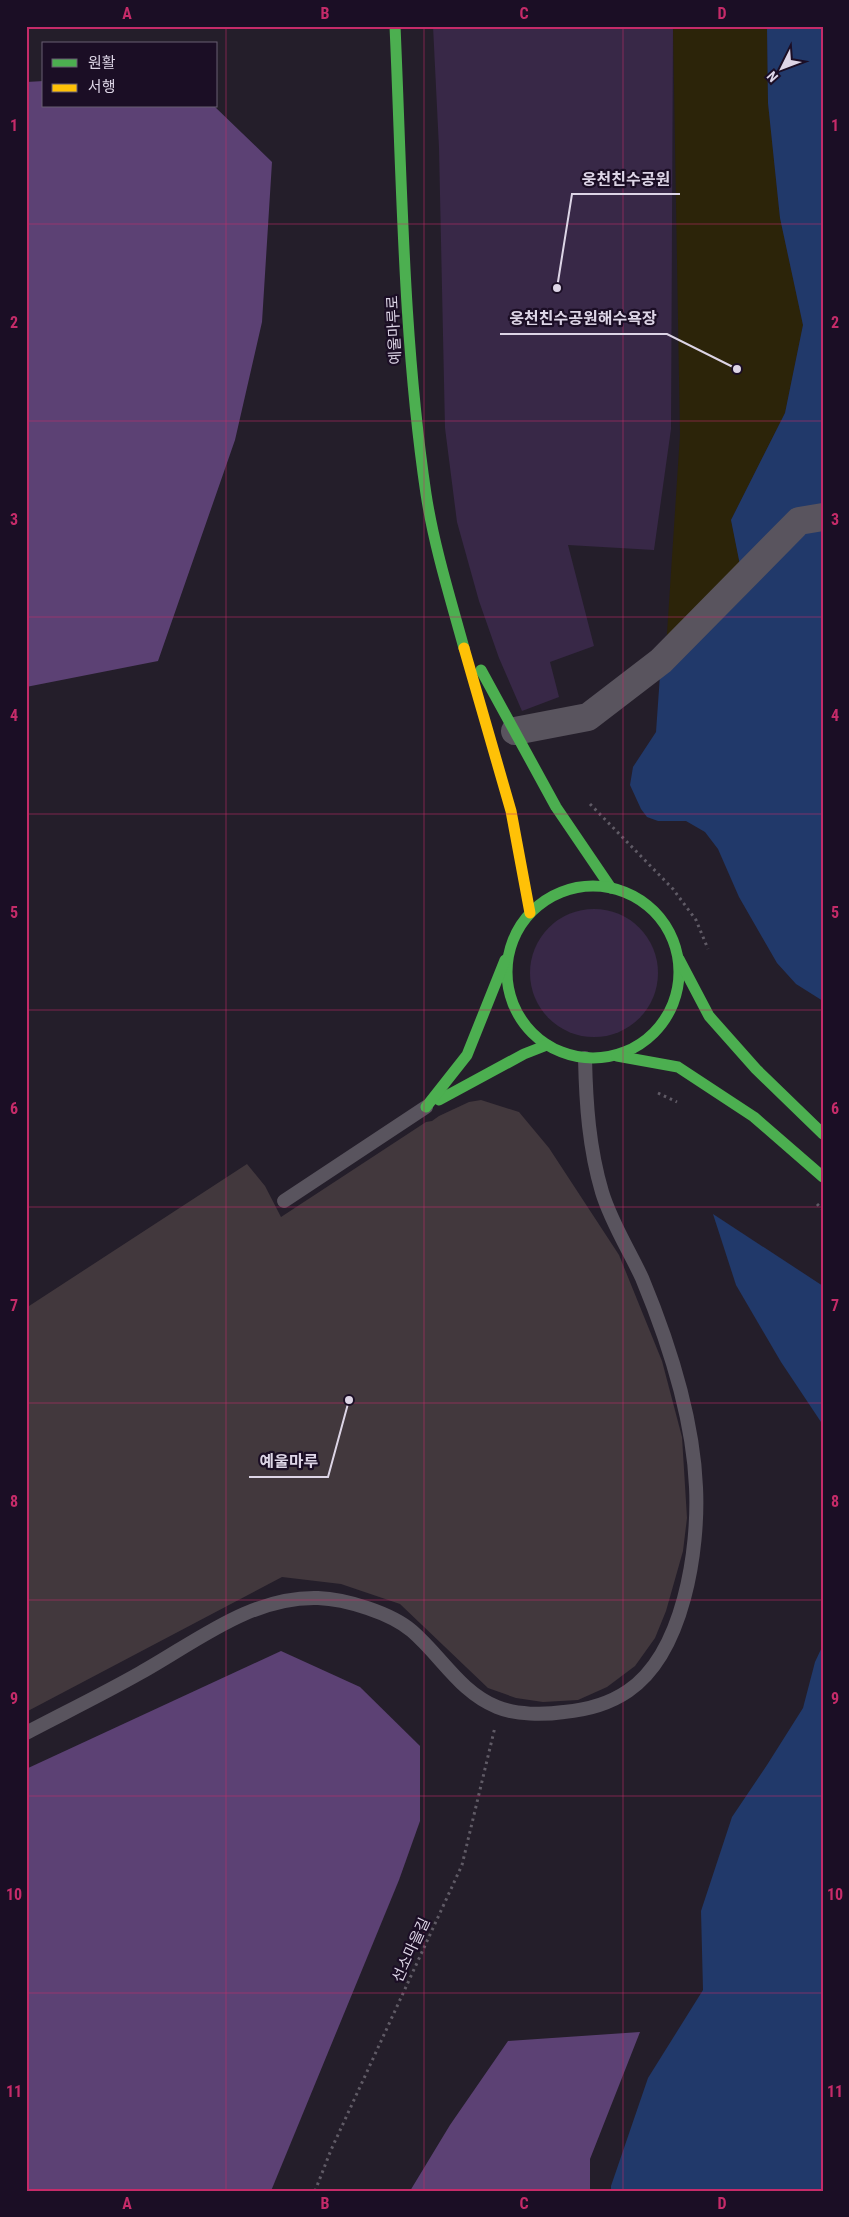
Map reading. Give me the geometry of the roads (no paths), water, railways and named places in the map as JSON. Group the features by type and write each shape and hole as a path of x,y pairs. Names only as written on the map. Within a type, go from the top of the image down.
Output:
{"street":[{"name":"예울마루로","path":"395,26 412,372 426,495 440,563 459,626"},
{"path":"515,731 588,717 661,660 799,521 823,517"},
{"path":"459,626 556,808 611,888"},
{"path":"459,626 511,810 530,913"},
{"path":"426,1107 467,1055 492,989 518,930 530,913 543,902 559,893 576,887 593,886 611,888 630,894 648,905 663,920 673,938 679,958 710,1016 756,1069 823,1134"},
{"path":"510,950 508,986 515,1009 528,1029 547,1045 565,1054 596,1059 617,1056 637,1048 654,1035 667,1019 676,1000 680,979 679,958"},
{"path":"426,1107 517,1058 547,1045"},
{"path":"617,1056 678,1067 754,1116 823,1177"}],"lane":[{"path":"26,1733 138,1674 251,1610 272,1602 295,1599 321,1598 378,1612 411,1629 469,1692 500,1708 528,1713 574,1711 600,1705 630,1690 652,1666 673,1632 681,1608 695,1549 696,1486 692,1439 671,1356 641,1278 603,1194 588,1129 585,1058"},
{"path":"284,1201 426,1107"}],"water":[{"path":"767,26 823,26 823,1001 796,984 777,963 739,897 718,849 705,832 686,821 658,821 647,817 641,809 630,785 633,767 656,732 661,661 741,570 731,520 785,413 803,325 780,218 768,103"},
{"path":"713,1214 823,1286 823,1425 781,1362 736,1285"},
{"path":"823,1645 823,2191 611,2191 611,2186 648,2078 703,1990 701,1911 732,1817 803,1708 815,1662"}],"place":[{"name":"웅천친수공원","path":"557,288"},
{"name":"웅천친수공원해수욕장","path":"737,369"},
{"name":"예울마루","path":"349,1400"}]}
